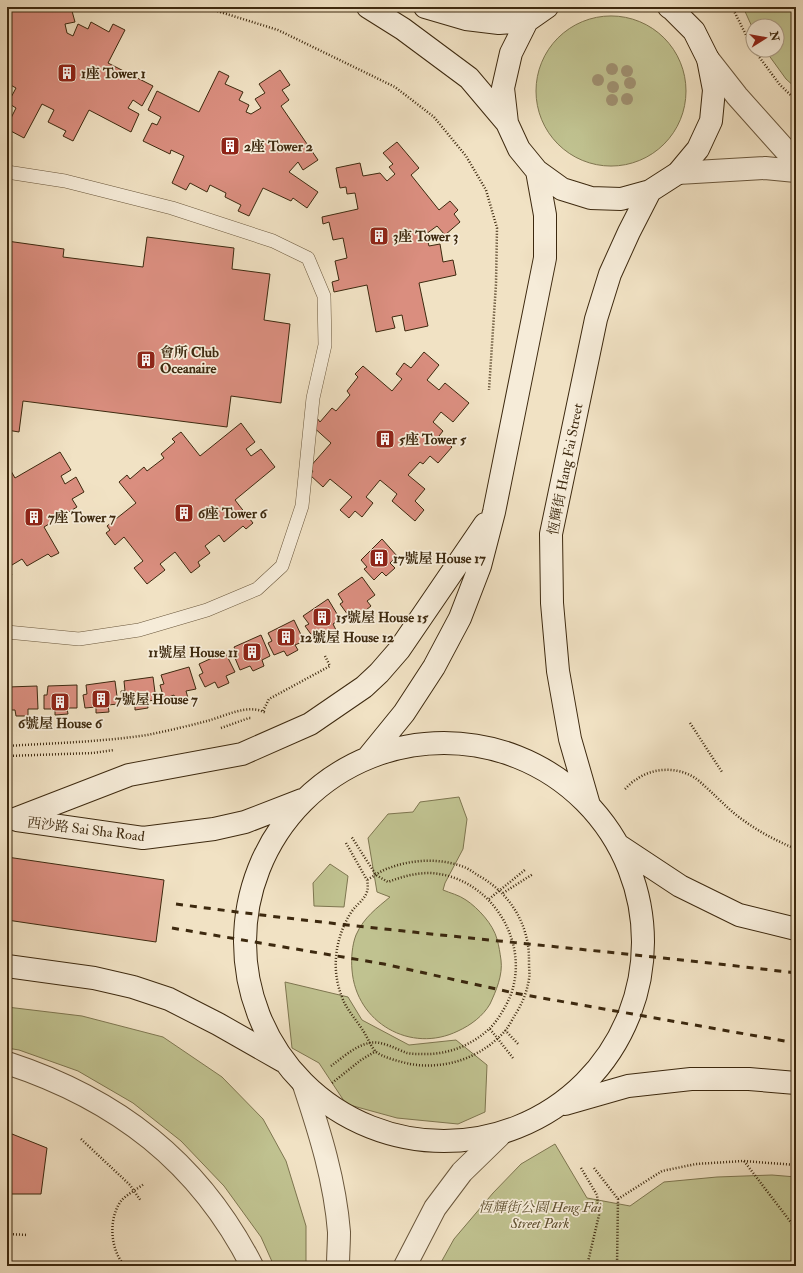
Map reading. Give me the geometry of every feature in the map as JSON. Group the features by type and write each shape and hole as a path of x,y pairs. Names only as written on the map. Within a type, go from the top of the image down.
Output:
{"street":[{"path":"368,7 403,28 470,78 507,123 519,149 537,171 562,189 591,198 621,199 650,191 678,173 698,149 711,121 714,90 708,59"},
{"path":"425,7 466,19 499,23 527,21"},
{"path":"507,123 503,88 511,53 527,21 547,7"},
{"path":"669,7 694,31 708,59 737,96 796,162"},
{"path":"678,173 765,168 796,171"},
{"path":"369,756 404,713 438,660 460,618 480,566 494,512 545,258 545,215 537,171"},
{"name":"恆輝街 Hang Fai Street","path":"589,805 570,739 558,671 552,603 551,534 596,319 613,267 650,191"},
{"path":"11,819 129,776 242,754 310,724 364,687 379,673 399,650 494,512"},
{"path":"565,1104 610,1053 628,1019 642,962 639,901 618,846 604,824 589,805 559,779 524,759 486,747 447,742 407,745 369,756 334,774 303,800 278,830 258,866 244,932 252,1000 283,1061 304,1085 330,1108 353,1120 397,1137 437,1142 467,1142 500,1136 565,1104 628,1086 691,1078 749,1079 796,1083"},
{"name":"西沙路 Sai Sha Road","path":"11,819 143,838 220,828 245,822 303,800"},
{"path":"618,846 680,886 739,915 796,929"},
{"path":"7,966 94,978 133,987 169,999 218,1024 283,1061"},
{"path":"7,1063 38,1073 74,1089 138,1127 172,1157 201,1188 224,1218 245,1251 252,1266"},
{"path":"304,1085 321,1136 334,1190 339,1233 338,1266"},
{"path":"405,1266 434,1208 462,1172 500,1136"}],"lane":[{"path":"7,172 65,181 172,208 273,241 308,258 324,296 325,345 313,398 302,506 282,566 257,589 207,610 139,630 79,639 7,632"}],"path":[{"path":"213,7 217,11 278,30 395,87 434,117 466,156 486,190 497,228 496,284 489,390"},
{"path":"732,7 745,34"},
{"path":"759,58 780,85 796,100"},
{"path":"261,715 269,699 330,666 325,656"},
{"path":"7,746 101,740 148,735 253,709 263,711 270,715"},
{"path":"218,730 249,718 254,718"},
{"path":"690,723 722,772"},
{"path":"7,756 93,753 114,750"},
{"path":"625,789 637,778 651,771 668,770 684,772 698,780 731,811 753,828 778,842 796,849"},
{"path":"331,1066 370,1042 382,1044 409,1054 433,1055 451,1051 473,1042 490,1029 506,1007 513,988 516,972 513,941 506,922 489,899 464,881 444,875 429,873 406,875 388,882 376,875 351,836"},
{"path":"346,843 367,880 367,894 351,913 339,939 336,954 336,978 342,997 350,1014 362,1028 376,1051 397,1061 420,1065 443,1065 467,1058 488,1046 505,1030 521,1005 529,980 528,946 523,927 512,905 503,893 493,884 464,867 437,860 408,862 388,868 367,880"},
{"path":"489,899 526,869"},
{"path":"503,893 533,874"},
{"path":"490,1029 513,1058"},
{"path":"505,1030 519,1045"},
{"path":"327,1087 361,1060 376,1051"},
{"path":"81,1139 130,1185 141,1201"},
{"path":"743,1161 796,1229"},
{"path":"618,1199 662,1171 696,1164 743,1161 796,1165"},
{"path":"581,1168 597,1195 600,1215 587,1266"},
{"path":"594,1168 618,1199 617,1266"},
{"path":"125,1266 120,1260 113,1241 114,1216 122,1201 144,1184"},
{"path":"7,1234 28,1235"}],"green space":[{"path":"743,7 796,7 796,88 786,79 771,58 785,58 785,18 748,18"},
{"path":"604,16 618,16 633,19 646,25 659,33 669,43 683,69 686,91 685,106 680,120 669,139 659,149 633,163 618,166 604,166 589,163 576,157 563,149 553,139 539,113 536,98 536,84 539,69 545,56 553,43 563,33 589,19"},
{"path":"459,797 467,819 463,849 445,883 443,890 466,900 489,922 495,933 499,947 501,960 500,977 495,994 490,1004 476,1020 468,1026 440,1037 422,1039 405,1036 389,1029 375,1019 364,1005 356,989 352,970 353,948 359,929 371,913 390,897 377,892 368,838 388,814 413,812 420,802"},
{"path":"330,864 348,876 344,907 314,906 313,883"},
{"path":"285,982 348,997 362,1020 409,1045 456,1040 487,1065 485,1112 458,1124 397,1118 346,1104 319,1063 292,1048"},
{"path":"7,1007 82,1016 163,1037 222,1077 263,1119 286,1161 306,1226 306,1266 274,1266 261,1237 224,1186 181,1141 133,1103 78,1071 19,1050 7,1048"},
{"name":"恆輝街公園 Heng Fai Street Park","path":"555,1144 587,1198 630,1206 664,1182 717,1177 772,1175 796,1177 796,1266 439,1266 454,1239 493,1193 521,1164"}],"building":[{"name":"1座 Tower 1","path":"7,7 10,7 10,11 28,7 82,7 82,9 72,11 75,22 65,24 67,33 73,36 78,24 88,29 91,22 109,32 113,24 125,30 108,63 153,86 142,106 133,100 128,108 139,114 131,132 89,110 73,141 63,136 66,131 48,122 54,110 42,104 24,138 7,129 16,108 8,103 16,88 7,83"},
{"name":"2座 Tower 2","path":"280,70 290,85 282,90 289,100 281,106 318,160 303,170 298,162 289,172 318,192 307,208 293,198 291,201 263,188 249,216 238,211 241,205 225,197 226,193 210,185 207,192 190,183 186,190 172,183 184,156 171,150 170,154 143,141 152,123 157,125 161,117 148,110 157,91 199,112 219,71 229,76 225,84 243,92 239,100 249,105 246,112 251,114 261,108 255,99 265,93 259,84"},
{"name":"3座 Tower 3","path":"397,142 419,168 411,175 439,210 450,201 458,210 454,214 460,222 445,235 437,226 426,234 429,246 440,244 443,262 453,260 456,275 419,283 428,326 405,331 402,315 392,317 395,328 376,332 367,285 334,292 332,282 339,280 335,261 347,258 343,238 333,240 329,222 323,224 322,217 358,209 355,193 347,194 346,187 340,188 336,168 360,163 363,176 380,173 387,181 395,174 389,167 393,164 383,153"},
{"name":"會所 Club Oceanaire","path":"147,237 234,248 232,269 270,274 264,320 290,324 281,403 231,396 227,427 23,401 19,432 7,430 7,241 64,249 63,257 143,267"},
{"name":"5座 Tower 5","path":"424,352 439,365 427,380 439,390 445,383 469,403 453,422 441,412 433,422 443,431 439,436 452,447 438,463 430,456 423,464 420,462 408,475 425,489 415,501 424,510 415,521 392,501 397,494 380,480 366,497 373,503 362,517 355,511 349,518 340,510 352,497 330,479 323,487 310,475 313,471 309,468 331,443 311,425 317,418 320,422 332,408 336,411 350,395 347,391 358,377 355,374 363,366 392,391 402,379 396,374 404,363 411,368"},
{"name":"6座 Tower 6","path":"241,423 255,442 246,449 251,456 261,449 275,467 235,500 253,523 246,529 243,526 224,542 219,535 205,546 210,553 198,562 200,566 191,573 175,552 160,564 165,570 147,584 134,568 143,561 124,537 115,545 106,533 110,530 107,526 136,503 119,482 127,475 130,479 144,467 147,471 164,458 161,454 175,442 172,439 181,432 200,456"},
{"name":"7座 Tower 7","path":"60,452 71,470 61,476 65,484 76,477 84,492 72,499 77,507 44,527 59,553 51,557 48,554 27,566 22,559 7,568 7,464 15,478"},
{"name":"17號屋 House 17","path":"382,539 397,556 390,563 395,568 386,576 382,572 374,580 364,569 367,567 361,560"},
{"path":"7,568 12,575 7,578"},
{"path":"362,577 375,595 367,601 371,606 361,614 357,609 348,615 340,604 343,602 338,594"},
{"name":"15號屋 House 15","path":"328,599 340,619 333,624 336,630 326,636 322,631 313,637 305,626 309,624 303,616"},
{"name":"12號屋 House 12","path":"294,620 304,641 295,645 298,650 287,656 284,651 274,655 268,643 272,641 268,633"},
{"name":"11號屋 House 11","path":"261,635 270,656 262,660 264,666 253,671 250,666 240,670 235,658 238,656 234,647"},
{"path":"225,652 235,672 226,676 229,683 218,688 215,682 205,687 199,675 203,673 199,664"},
{"path":"189,667 196,689 186,691 188,698 176,701 174,695 164,699 160,685 164,684 161,675"},
{"path":"153,677 156,700 147,701 148,708 135,710 135,703 123,705 121,691 125,691 124,681"},
{"name":"7號屋 House 7","path":"115,681 118,704 108,705 109,712 96,713 96,707 85,708 83,695 87,694 86,685"},
{"name":"6號屋 House 6","path":"77,685 77,708 67,708 68,714 55,715 55,709 44,709 44,695 47,695 48,686"},
{"path":"37,686 38,709 28,709 28,716 16,716 15,710 7,710 8,687"},
{"path":"7,857 164,880 156,942 7,920"},
{"path":"7,1132 47,1148 41,1194 7,1194"}],"railway":[{"path":"176,904 408,932 796,973"},
{"path":"172,928 384,964 514,993 796,1043"}],"place":[{"name":"1座 Tower 1","path":"67,73"},
{"name":"2座 Tower 2","path":"230,146"},
{"name":"3座 Tower 3","path":"379,236"},
{"name":"會所 Club Oceanaire","path":"146,360"},
{"name":"5座 Tower 5","path":"385,439"},
{"name":"6座 Tower 6","path":"184,513"},
{"name":"7座 Tower 7","path":"34,517"},
{"name":"17號屋 House 17","path":"379,558"},
{"name":"15號屋 House 15","path":"322,617"},
{"name":"12號屋 House 12","path":"286,637"},
{"name":"11號屋 House 11","path":"252,652"},
{"name":"7號屋 House 7","path":"101,699"},
{"name":"6號屋 House 6","path":"60,702"}]}
